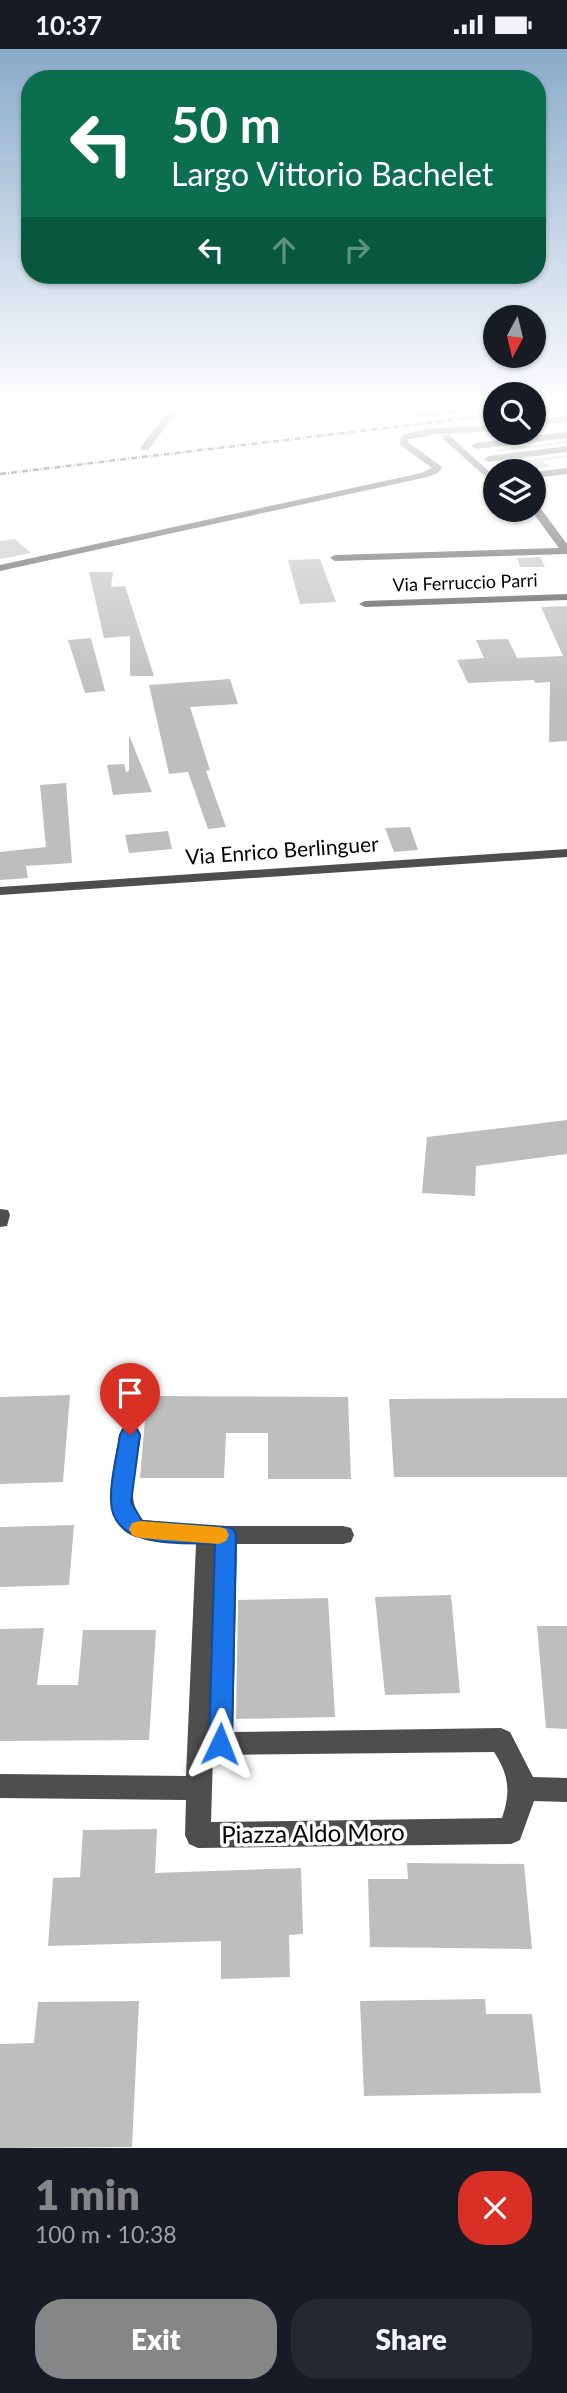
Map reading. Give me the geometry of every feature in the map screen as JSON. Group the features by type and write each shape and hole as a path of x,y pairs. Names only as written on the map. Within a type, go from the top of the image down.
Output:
{"street":[{"path":"0,568 283,506"},
{"path":"546,517 552,522 558,541"},
{"path":"537,522 567,550"},
{"path":"335,558 567,550"},
{"name":"Via Ferruccio Parri","path":"365,604 567,597"},
{"name":"Via Enrico Berlinguer","path":"0,891 567,853"},
{"path":"130,1435 121,1502 127,1518 136,1528 157,1532 217,1535 343,1535"},
{"name":"Piazza Aldo Moro","path":"217,1535 210,1744 199,1788 198,1835 511,1831 523,1800 522,1789"},
{"path":"210,1744 501,1740 520,1770 522,1789 567,1790"},
{"path":"0,1786 199,1788"}],"building":[{"path":"15,539 31,553 0,559 0,541"},
{"path":"540,557 545,567 520,567 517,558"},
{"path":"320,559 336,602 300,604 288,560"},
{"path":"89,572 113,572 111,587 125,586 154,676 130,676 130,636 104,638"},
{"path":"567,606 567,741 549,742 550,682 535,683 534,680 468,683 457,660 484,658 476,640 508,639 517,658 563,656 541,607"},
{"path":"91,638 105,691 85,693 68,640"},
{"path":"230,679 238,704 190,707 210,770 206,771 226,827 208,829 188,772 169,774 149,685"},
{"path":"129,735 152,792 113,795 107,765 124,764 126,772 129,771"},
{"path":"66,783 72,863 26,866 28,878 0,880 0,852 46,847 40,785"},
{"path":"410,827 418,850 394,852 385,828"},
{"path":"168,831 172,849 129,853 125,835"},
{"path":"567,1120 567,1154 476,1166 475,1196 422,1193 427,1137"},
{"path":"70,1395 63,1482 0,1484 0,1397"},
{"path":"147,1396 348,1397 351,1479 268,1479 268,1433 226,1433 224,1478 140,1478"},
{"path":"567,1398 567,1477 394,1477 389,1399"},
{"path":"74,1525 69,1585 0,1587 0,1527"},
{"path":"451,1595 460,1693 385,1695 375,1597"},
{"path":"328,1598 335,1717 236,1719 238,1600"},
{"path":"537,1626 567,1626 567,1729 546,1728"},
{"path":"44,1628 37,1685 78,1685 83,1630 156,1630 149,1740 0,1741 0,1629"},
{"path":"157,1829 155,1873 301,1868 303,1934 289,1935 290,1977 221,1979 221,1941 48,1946 53,1878 80,1877 83,1830"},
{"path":"407,1863 524,1864 532,1949 370,1947 368,1879 408,1879"},
{"path":"485,1999 486,2014 532,2014 541,2093 364,2096 360,2001"},
{"path":"139,2001 132,2147 0,2148 0,2044 34,2043 38,2002"}],"slow traffic":[{"path":"140,1529 219,1535"}],"route":[{"path":"130,1435 121,1502 127,1518 136,1528 157,1532 226,1535 220,1744"}]}
